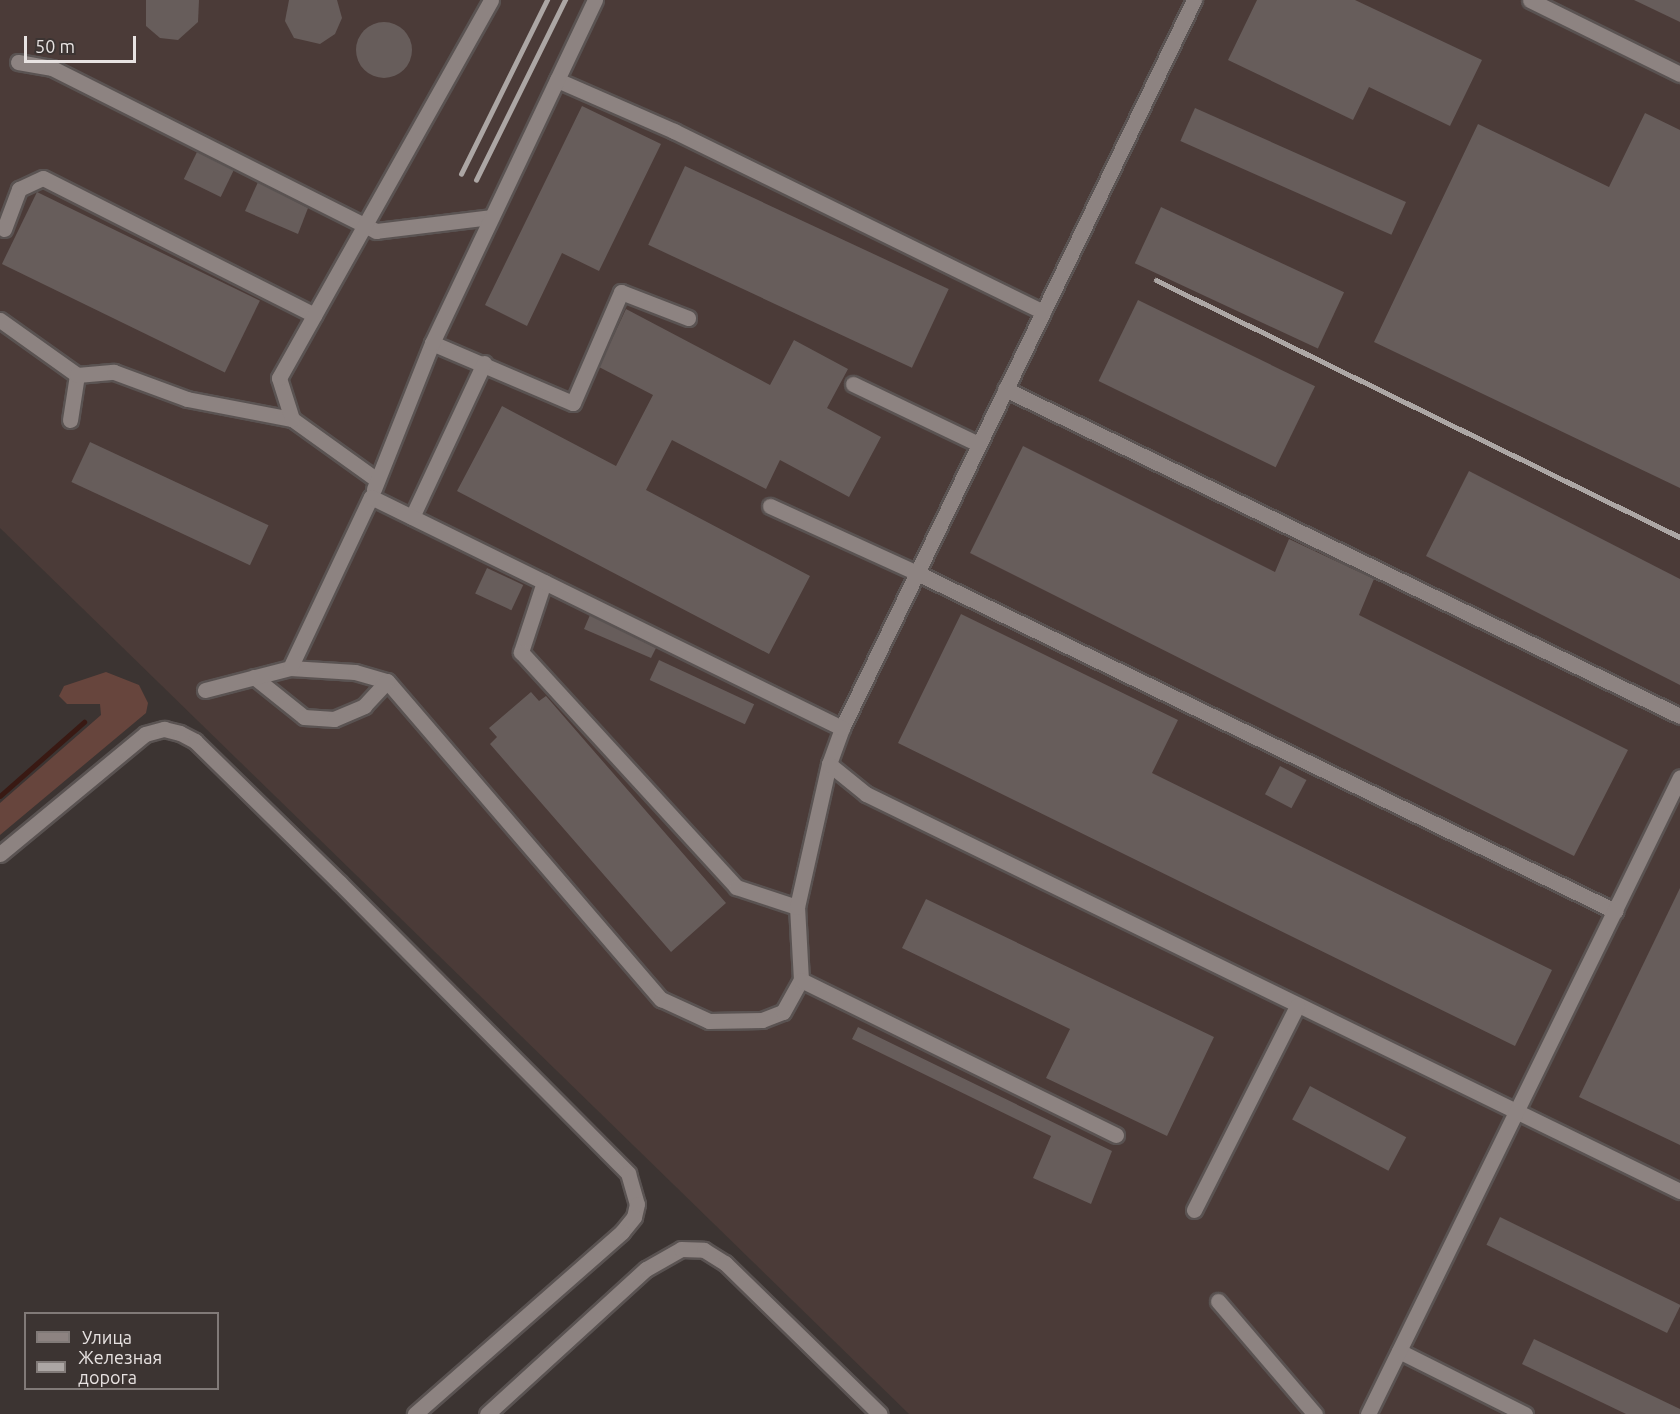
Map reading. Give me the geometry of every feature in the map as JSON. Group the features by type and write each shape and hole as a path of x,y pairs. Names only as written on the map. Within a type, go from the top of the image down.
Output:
{"lane":[{"path":"292,419 279,378 491,0"},
{"path":"290,668 371,497 432,343 595,0"},
{"path":"205,690 290,668 355,672 387,681 661,999 709,1022 762,1020 783,1012 801,980 797,907 829,764 842,728 1194,0"},
{"path":"1530,0 1680,74"},
{"path":"18,62 52,68 364,225 388,233 491,217"},
{"path":"556,80 674,131 1043,312"},
{"path":"4,229 19,189 43,178 314,315"},
{"path":"432,343 484,363 573,403 621,292 688,318"},
{"path":"0,321 77,375 114,372 187,399 292,419 377,480"},
{"path":"412,517 484,363"},
{"path":"70,420 77,375"},
{"path":"853,384 978,444"},
{"path":"1005,389 1680,716"},
{"path":"371,497 842,728"},
{"path":"770,506 917,573 1615,911"},
{"path":"544,582 521,652 736,887 797,907"},
{"path":"254,677 304,717 334,719 364,706 387,681"},
{"path":"0,854 145,734 164,729 180,732 195,741 628,1173 637,1204 634,1217 622,1232 415,1414"},
{"path":"829,764 866,795 1680,1191"},
{"path":"1368,1414 1678,784"},
{"path":"801,980 1116,1136"},
{"path":"1194,1210 1297,1006"},
{"path":"487,1414 646,1269 681,1249 704,1250 725,1263 880,1414"},
{"path":"1218,1300 1316,1414"},
{"path":"1399,1351 1525,1414"}],"shaded area":[{"path":"0,0 1680,0 1680,1414 909,1414 0,528"},
{"path":"106,672 139,685 148,703 146,713 0,835 0,803 101,715 100,704 67,704 59,696 64,686"}],"building":[{"path":"146,0 199,0 198,22 178,40 160,38 146,26"},
{"path":"289,0 337,0 342,18 335,34 320,44 294,38 285,21"},
{"path":"1257,0 1355,0 1482,60 1450,126 1369,87 1353,120 1228,60"},
{"path":"1634,0 1680,0 1680,22"},
{"path":"378,22 390,22 400,26 408,34 412,50 408,66 400,74 390,78 378,78 368,74 360,66 356,56 356,44 360,34 368,26"},
{"path":"582,106 661,144 599,271 562,253 527,326 485,305"},
{"path":"1195,108 1406,202 1391,235 1180,141"},
{"path":"1645,113 1680,130 1680,488 1374,342 1478,124 1609,187"},
{"path":"197,152 234,170 221,197 184,179"},
{"path":"685,166 949,289 912,368 648,245"},
{"path":"258,182 308,208 298,234 245,211"},
{"path":"37,192 260,301 225,373 2,264"},
{"path":"1161,207 1344,292 1318,349 1135,263"},
{"path":"1138,300 1315,386 1276,467 1099,381"},
{"path":"626,309 770,385 794,340 848,369 827,408 881,437 849,497 780,460 766,489 672,440 646,490 810,576 769,654 457,491 502,406 616,466 653,395 599,367"},
{"path":"90,442 269,525 250,565 71,482"},
{"path":"1023,446 1275,572 1289,539 1374,579 1359,615 1628,750 1574,856 970,553"},
{"path":"1469,471 1680,579 1680,685 1426,556"},
{"path":"487,568 523,585 511,610 475,593"},
{"path":"961,614 1178,720 1152,773 1552,970 1515,1046 898,743"},
{"path":"590,615 656,648 651,658 584,629"},
{"path":"659,660 754,704 745,724 650,680"},
{"path":"531,692 539,701 546,696 726,903 671,952 490,744 497,737 489,728"},
{"path":"1280,766 1306,780 1291,808 1265,794"},
{"path":"1680,888 1680,1145 1579,1097"},
{"path":"926,899 1214,1037 1167,1136 1046,1078 1070,1029 902,948"},
{"path":"858,1027 1112,1151 1091,1204 1033,1178 1051,1136 852,1039"},
{"path":"1310,1086 1406,1137 1388,1171 1292,1120"},
{"path":"1500,1217 1680,1305 1667,1333 1486,1245"},
{"path":"1534,1339 1680,1409 1680,1414 1626,1414 1522,1364"}],"waterway":[{"path":"0,796 84,722"}],"railway":[{"path":"461,174 547,0"},
{"path":"476,180 565,0"},
{"path":"1156,280 1680,537"}]}
